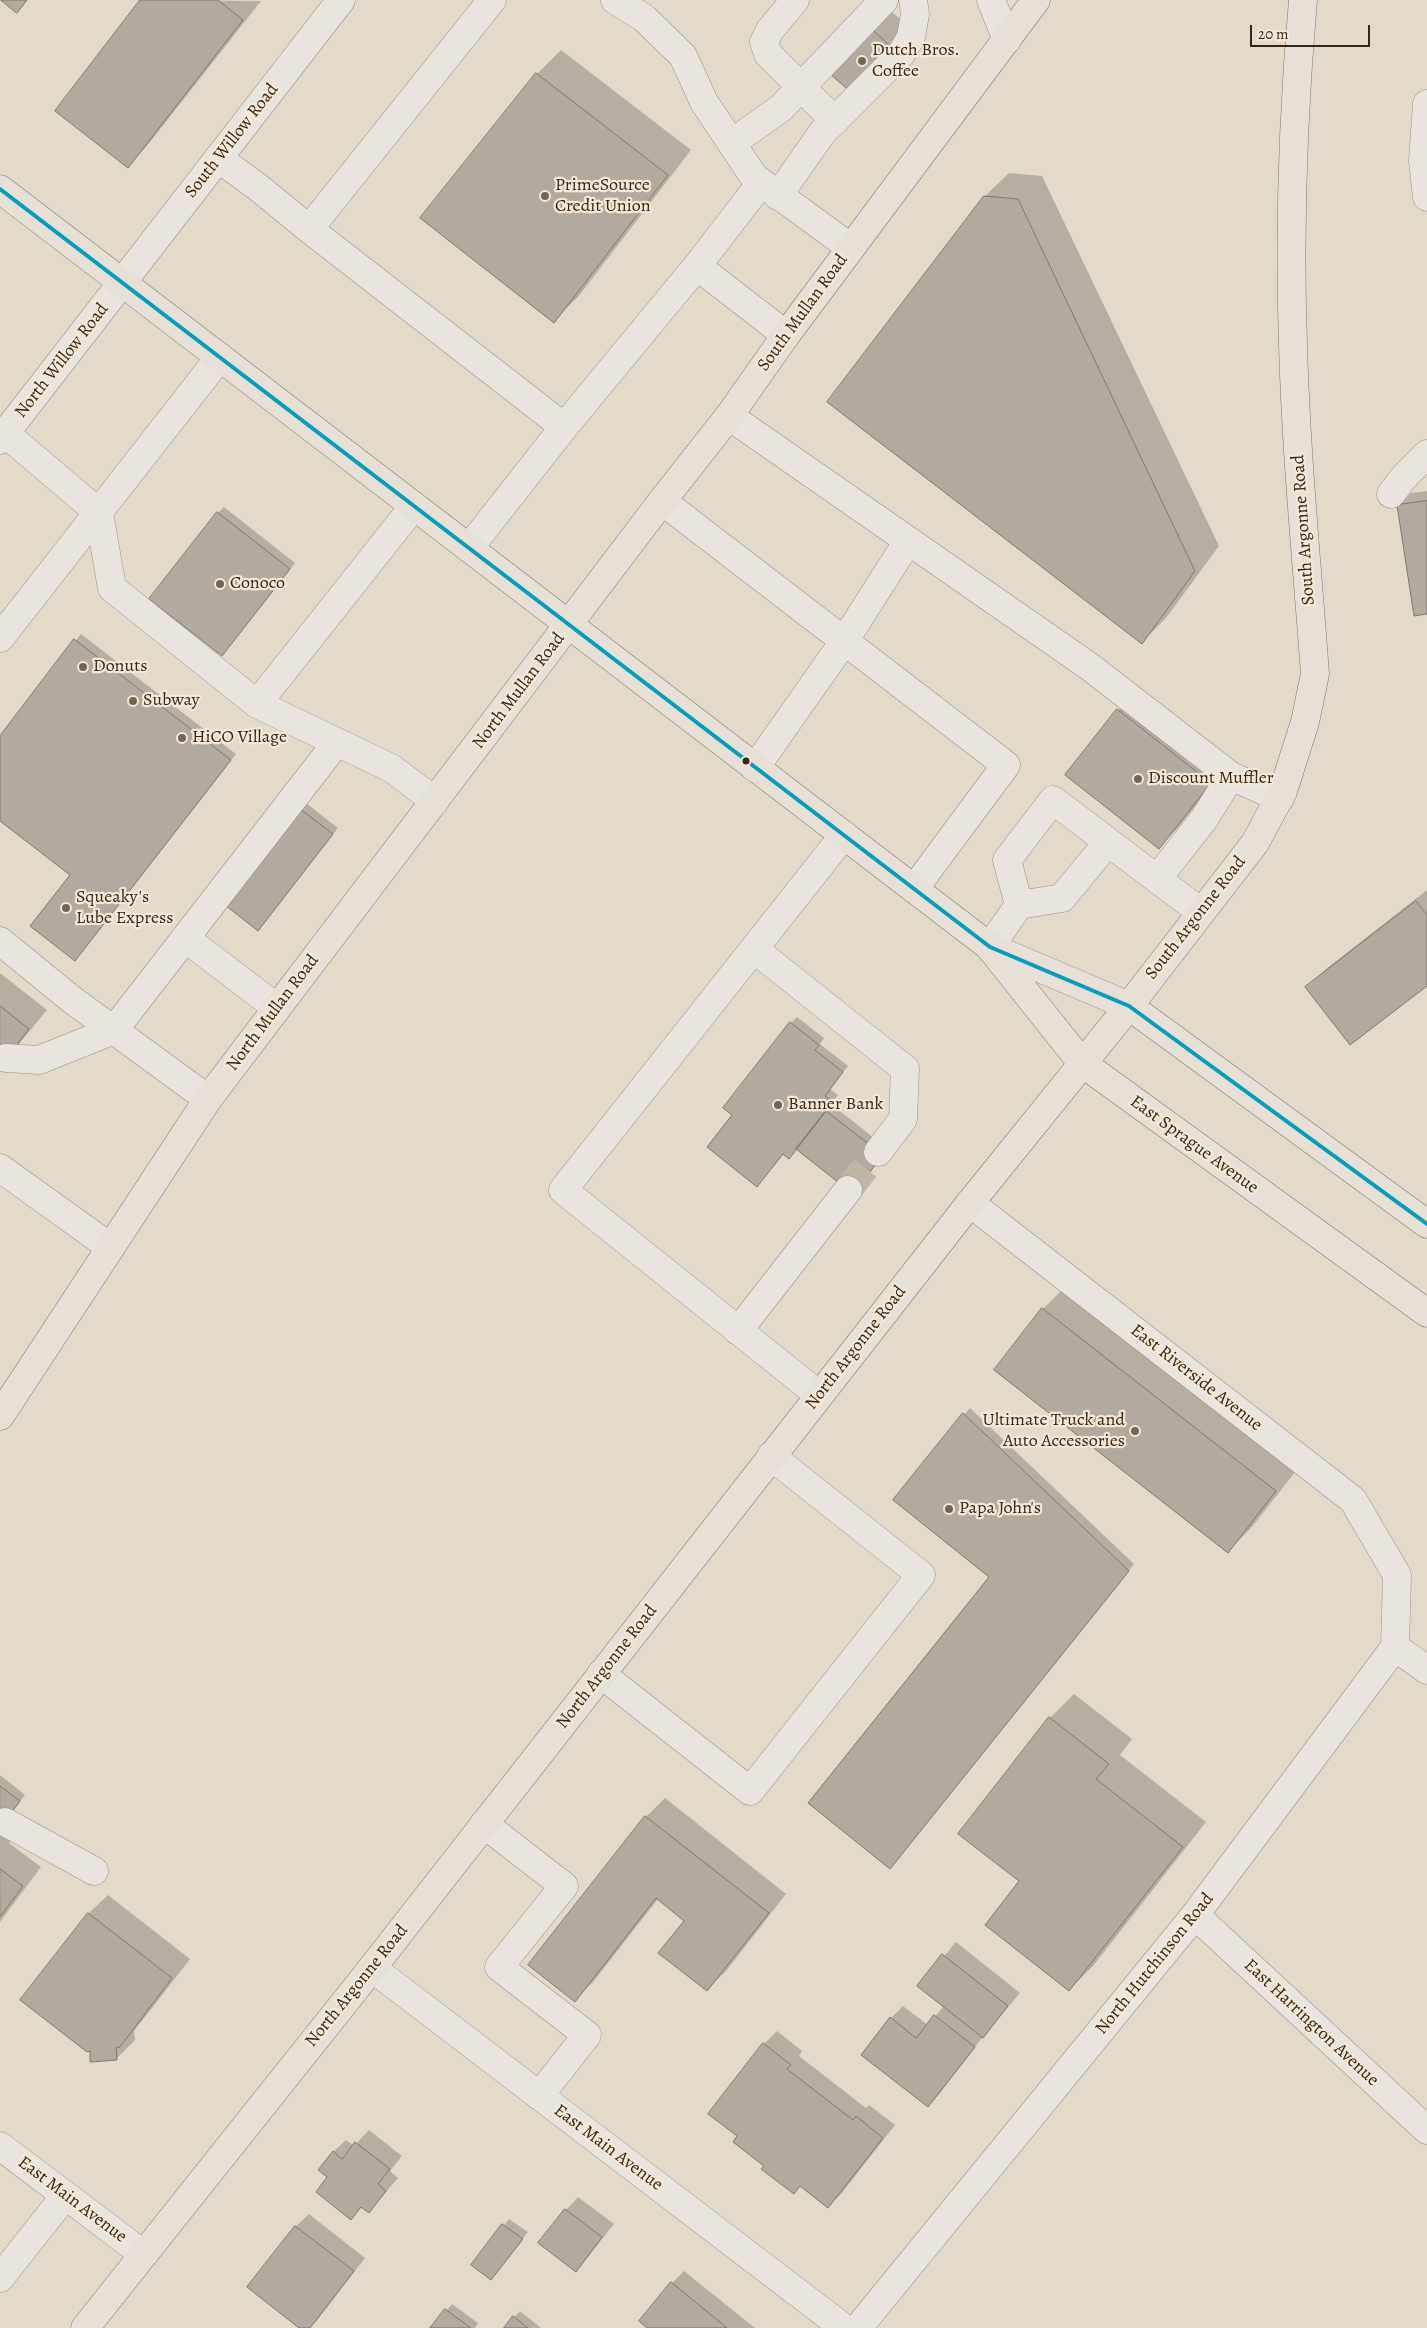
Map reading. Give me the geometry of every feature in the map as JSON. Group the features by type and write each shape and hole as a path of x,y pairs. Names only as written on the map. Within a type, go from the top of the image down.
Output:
{"main road":[{"name":"South Mullan Road","path":"569,626 662,501 729,416 850,248 1036,0"},
{"name":"South Argonne Road","path":"1129,1006 1255,843 1280,798 1305,722 1316,674 1295,404 1293,343 1294,186 1299,44 1303,0"},
{"name":"East Sprague Avenue","path":"0,189 990,947 1082,1063 1427,1313"},
{"name":"North Mullan Road","path":"0,1416 208,1099 569,626"},
{"name":"East Sprague Avenue","path":"990,947 1129,1006 1427,1224"},
{"name":"North Argonne Road","path":"85,2328 372,1968 970,1203 1129,1006"}],"street":[{"name":"South Willow Road","path":"123,282 340,0"},
{"path":"309,229 492,0"},
{"path":"615,0 644,18 683,56 704,102 754,177 850,248"},
{"path":"795,0 770,30 764,42 768,54 835,121"},
{"path":"732,143 781,108 884,0"},
{"path":"469,548 564,427 697,266 822,133 901,54 911,36 915,14 912,0"},
{"path":"991,0 1007,40"},
{"path":"1427,104 1423,161 1427,197"},
{"path":"218,158 564,427"},
{"path":"697,266 786,335"},
{"name":"North Willow Road","path":"3,437 123,282"},
{"path":"0,638 220,356"},
{"path":"729,416 1090,667 1231,776 1280,798"},
{"path":"3,437 99,513 112,588 257,704 391,768 435,801"},
{"path":"1391,494 1404,477 1427,454"},
{"path":"662,501 1006,765 914,889"},
{"path":"257,704 414,506"},
{"path":"755,768 845,640 908,541"},
{"path":"6,1058 39,1060 114,1030 337,742"},
{"path":"1156,879 1204,819 1231,776"},
{"path":"1019,905 1007,860 1053,800 1201,912"},
{"path":"819,1395 563,1190 844,835"},
{"path":"990,947 1019,905 1062,898 1108,842"},
{"path":"185,938 277,1008"},
{"path":"0,941 71,999 208,1099"},
{"path":"754,949 905,1069 903,1119 878,1152"},
{"path":"0,1168 110,1247"},
{"path":"738,1331 848,1190"},
{"name":"East Riverside Avenue","path":"970,1203 1353,1500 1397,1575 1395,1647"},
{"path":"601,1674 750,1791 921,1574 771,1456"},
{"path":"1395,1647 1427,1670"},
{"name":"North Hutchinson Road","path":"858,2328 1196,1915 1395,1647"},
{"path":"5,1822 94,1871"},
{"path":"484,1824 564,1886 500,1967 587,2035 539,2096"},
{"name":"East Harrington Avenue","path":"1196,1915 1427,2130"},
{"name":"East Main Avenue","path":"372,1968 844,2328"},
{"name":"East Main Avenue","path":"0,2146 143,2254"},
{"path":"0,2278 65,2196"}],"building":[{"path":"1,0 27,0 17,13"},
{"path":"140,0 218,0 243,20 128,168 55,111"},
{"name":"Dutch Bros. Coffee","path":"871,28 894,50 853,94 829,73"},
{"name":"PrimeSource Credit Union","path":"536,73 668,175 554,323 420,218"},
{"path":"984,196 1018,199 1195,571 1142,644 827,402"},
{"path":"1427,501 1427,614 1414,616 1397,505"},
{"name":"Conoco","path":"217,512 290,569 222,656 149,599"},
{"path":"74,639 231,760 75,961 30,926 70,875 0,821 0,736"},
{"name":"Discount Muffler","path":"1117,709 1211,783 1159,849 1065,775"},
{"path":"295,805 333,834 258,931 220,901"},
{"path":"1416,901 1427,915 1427,986 1350,1045 1305,987"},
{"path":"0,1006 29,1029 0,1066"},
{"name":"Banner Bank","path":"790,1022 819,1045 815,1050 843,1072 825,1096 833,1102 789,1159 783,1154 757,1187 707,1147 732,1115 723,1108"},
{"path":"826,1111 883,1155 853,1194 796,1149"},
{"name":"Ultimate Truck and Auto Accessories","path":"1042,1308 1276,1491 1228,1553 994,1370"},
{"path":"963,1413 1129,1571 890,1869 808,1803 989,1577 893,1500"},
{"path":"1049,1717 1109,1764 1096,1779 1183,1847 1069,1991 985,1925 1019,1881 958,1834"},
{"path":"0,1786 20,1801 0,1828"},
{"path":"645,1816 769,1913 707,1991 658,1953 684,1921 656,1898 575,2002 528,1965"},
{"path":"0,1869 23,1886 0,1917"},
{"path":"88,1913 172,1978 120,2047 116,2048 117,2060 90,2062 90,2051 87,2052 20,2000"},
{"path":"942,1954 1008,2006 983,2038 917,1986"},
{"path":"934,2015 975,2047 928,2107 861,2055 890,2017 916,2038"},
{"path":"763,2043 791,2065 787,2069 853,2120 856,2116 883,2138 828,2208 800,2186 794,2194 761,2169 764,2166 733,2142 737,2136 708,2114"},
{"path":"355,2142 390,2169 378,2184 386,2191 369,2213 361,2207 351,2220 316,2192 327,2177 318,2170 333,2151 342,2159"},
{"path":"565,2209 602,2237 576,2272 538,2243"},
{"path":"502,2224 523,2239 491,2280 471,2265"},
{"path":"295,2226 354,2271 310,2328 299,2328 247,2287"},
{"path":"671,2282 727,2328 647,2328 639,2321"},
{"path":"445,2309 471,2328 430,2328"},
{"path":"513,2316 528,2328 504,2328"}],"tunnel":[{"path":"848,1190 878,1152"}],"transit line":[{"path":"0,189 990,947 1129,1006 1427,1224"}],"place":[{"name":"Dutch Bros. Coffee","path":"862,61"},
{"name":"PrimeSource Credit Union","path":"545,196"},
{"name":"Conoco","path":"220,584"},
{"name":"Donuts","path":"83,667"},
{"name":"Subway","path":"133,701"},
{"name":"HiCO Village","path":"182,738"},
{"name":"Discount Muffler","path":"1138,779"},
{"name":"Squeaky's Lube Express","path":"66,908"},
{"name":"Banner Bank","path":"778,1105"},
{"name":"Ultimate Truck and Auto Accessories","path":"1135,1431"},
{"name":"Papa John's","path":"949,1509"}]}
